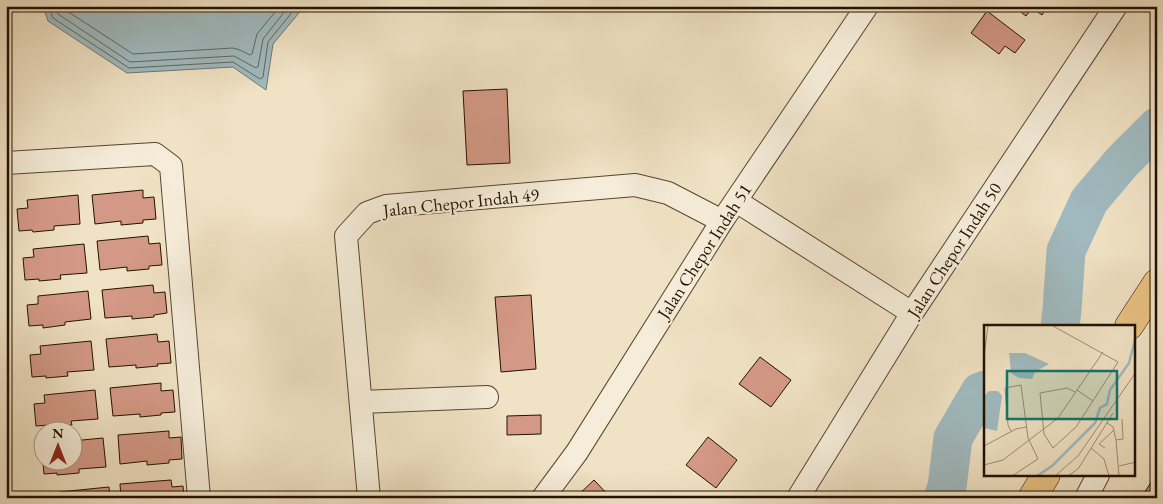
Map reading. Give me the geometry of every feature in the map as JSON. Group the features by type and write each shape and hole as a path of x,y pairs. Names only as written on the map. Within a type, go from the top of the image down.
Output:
{"main road":[{"path":"1130,325 1157,283"},
{"path":"1136,336 1157,304"},
{"path":"1020,498 1033,476"},
{"path":"1032,498 1045,476"}],"street":[{"name":"Jalan Chepor Indah 51","path":"543,498 577,452 722,221 867,6"},
{"name":"Jalan Chepor Indah 50","path":"798,498 912,314 1116,6"},
{"path":"6,163 155,154 171,166 199,498"},
{"name":"Jalan Chepor Indah 49","path":"369,498 346,236 367,213 386,206 636,185 668,192 722,221"},
{"path":"736,201 912,314"},
{"path":"361,402 486,397"},
{"path":"1086,498 1097,476"}],"water":[{"path":"43,6 327,6 303,8 273,44 266,90 233,67 127,73 48,21"}],"building":[{"path":"1013,6 1048,6 1042,15 1032,8 1026,16"},
{"path":"987,11 1025,40 1015,53 1005,46 999,54 971,33"},
{"path":"507,89 510,163 467,165 463,91"},
{"path":"143,190 143,198 154,197 156,219 143,220 143,223 121,225 121,221 95,224 92,195"},
{"path":"78,195 80,224 54,226 54,230 19,231 17,209 28,208 27,200"},
{"path":"148,236 149,244 160,243 162,265 149,266 149,269 127,271 127,267 100,270 97,241"},
{"path":"84,244 87,273 60,275 61,279 25,280 23,258 34,257 33,249"},
{"path":"153,285 154,293 165,292 167,313 154,315 154,317 132,319 132,316 105,318 102,290"},
{"path":"88,291 91,319 65,322 65,325 43,328 43,325 29,326 27,305 38,304 38,296"},
{"path":"531,295 536,369 501,372 495,297"},
{"path":"157,334 158,342 169,341 171,363 136,368 136,365 109,367 106,339"},
{"path":"91,341 94,370 67,372 68,376 32,377 30,355 41,354 40,346"},
{"path":"760,357 791,380 771,407 739,384"},
{"path":"161,383 161,391 173,390 175,412 140,417 140,414 113,416 110,388"},
{"path":"95,390 98,419 71,422 36,422 34,404 45,403 44,395"},
{"path":"541,415 541,434 507,435 507,416"},
{"path":"169,431 169,438 181,437 182,459 169,460 169,463 147,465 147,461 120,464 118,435"},
{"path":"708,437 737,460 716,488 686,465"},
{"path":"103,438 106,467 82,469 82,440"},
{"path":"44,472 79,472 57,475 57,473 44,474"},
{"path":"1157,473 1157,498 1141,498"},
{"path":"171,480 172,487 183,486 184,498 121,498 120,484"},
{"path":"594,480 611,498 575,498"},
{"path":"109,487 110,498 59,498 59,492"}],"waterway":[{"path":"1060,325 1066,251 1089,201 1122,162 1157,127"},
{"path":"943,498 947,487 953,438 980,392 984,391"}]}
